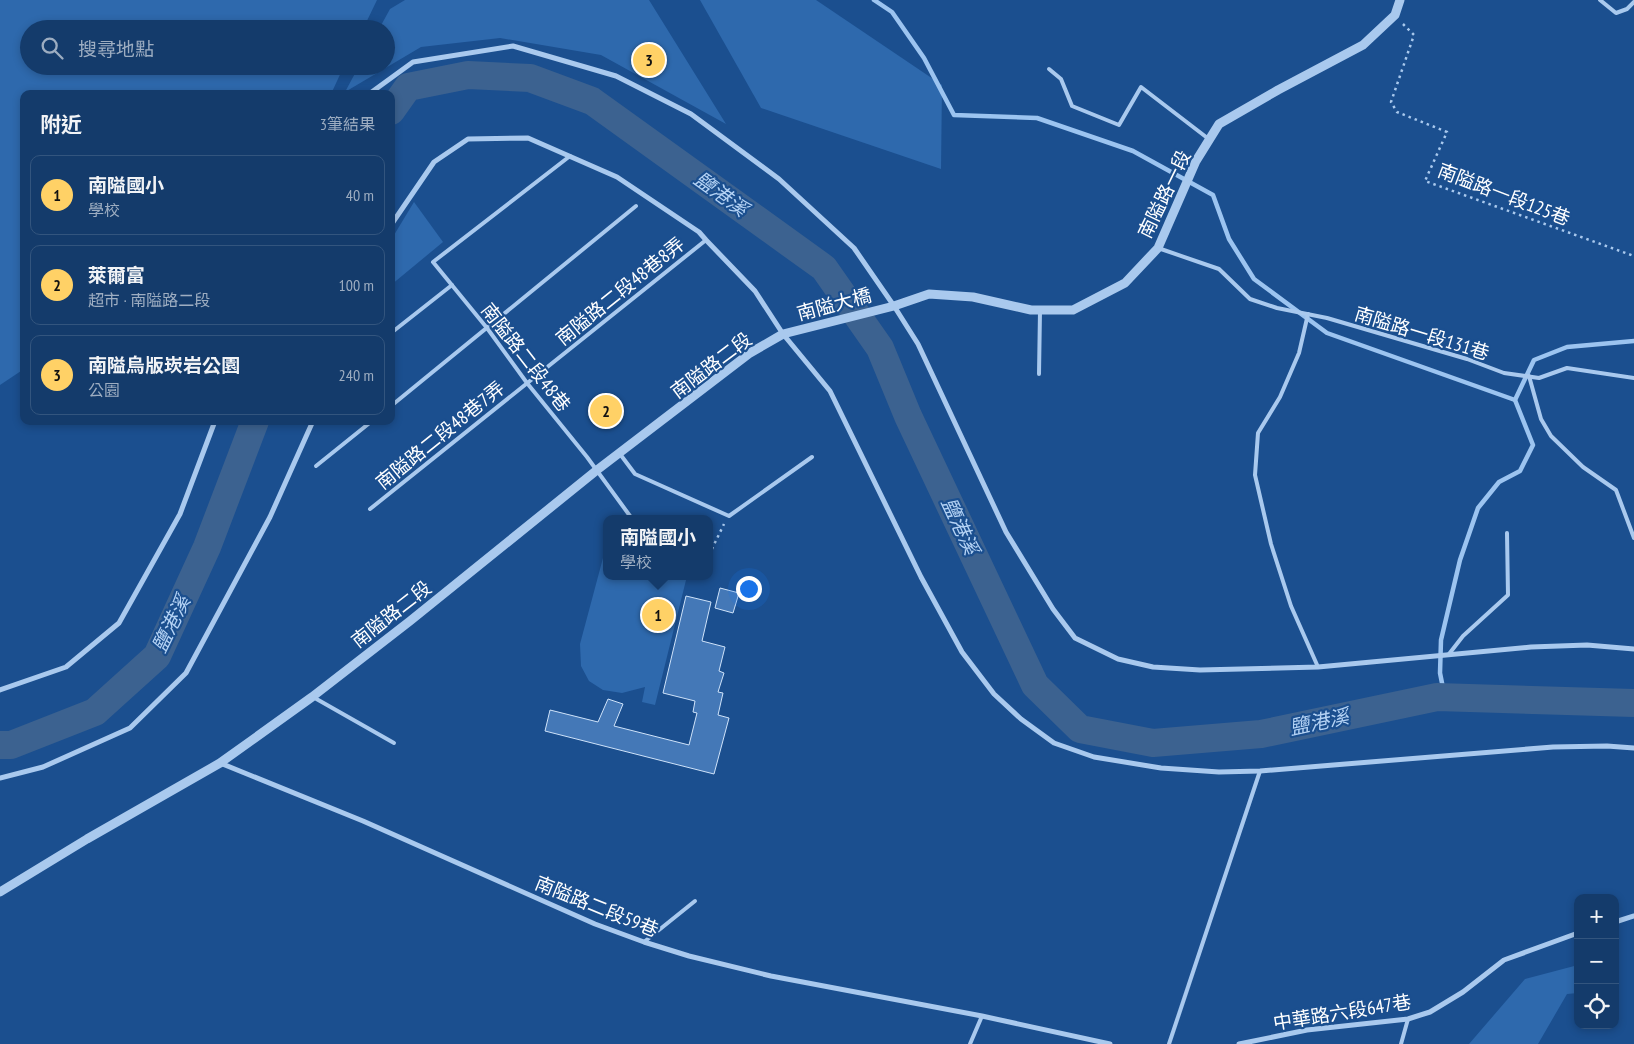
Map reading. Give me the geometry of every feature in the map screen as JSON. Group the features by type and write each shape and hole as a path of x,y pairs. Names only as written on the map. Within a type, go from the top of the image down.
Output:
{"street":[{"name":"南隘路一段","path":"894,306 929,294 973,297 1031,310 1073,310 1125,283 1158,248 1196,161 1219,124 1363,45 1395,15 1400,0"},
{"path":"374,90 413,62 512,46 616,76 691,114 778,179 854,248 894,306 918,344 1006,532 1052,609 1075,638 1118,659 1153,667 1200,670 1318,667 1532,646 1587,645 1634,649"},
{"path":"395,219 434,162 468,139 528,138 617,177 699,232 755,291 783,334 830,391 921,577 962,652 994,694 1021,719 1054,743 1094,757 1161,768 1218,772 1260,771 1553,747 1607,746 1634,748"},
{"name":"南隘大橋","path":"783,334 894,306"},
{"name":"南隘路二段","path":"0,892 220,763 312,697 410,621 597,470 750,352 783,334"},
{"path":"0,690 66,668 119,624 180,514 214,425"},
{"path":"0,778 43,767 130,728 186,673 270,518 311,425"},
{"name":"南隘路二段59巷","path":"220,763 363,821 596,924 644,942 689,956 771,976 982,1016"},
{"path":"1619,921 1634,916"},
{"name":"中華路六段647巷","path":"1239,1044 1307,1030 1408,1019 1430,1012 1463,992 1504,960 1574,934"},
{"path":"982,1016 1110,1044"}],"lane":[{"path":"1600,0 1616,13 1627,9 1634,2"},
{"path":"1049,69 1061,79 1072,106 1119,125 1141,87 1210,140"},
{"name":"南隘路二段48巷","path":"570,156 433,262 487,328 527,383 597,470 629,515"},
{"path":"395,403 636,206"},
{"name":"南隘路二段48巷8弄","path":"527,383 706,240"},
{"name":"南隘路一段131巷","path":"1158,248 1219,268 1250,299 1277,308 1327,318 1468,359 1504,373 1539,378 1567,368 1634,378"},
{"path":"395,330 452,285"},
{"path":"1039,374 1040,310"},
{"path":"1308,314 1299,353 1280,397 1258,433 1255,475 1271,544 1291,606 1318,667"},
{"path":"1529,376 1541,419 1551,436 1584,467 1616,490 1634,538"},
{"name":"南隘路二段48巷7弄","path":"370,510 527,383"},
{"path":"316,466 367,425"},
{"path":"620,454 635,474 729,516 812,457"},
{"path":"1449,654 1463,636 1508,595 1507,533"},
{"path":"312,697 394,743"},
{"path":"1169,1044 1260,771"},
{"path":"644,942 695,901"},
{"path":"970,1044 982,1016"},
{"path":"1401,1044 1408,1019"}],"path":[{"name":"南隘路一段125巷","path":"1395,15 1414,35 1390,102 1396,112 1447,132 1425,181 1634,256"},
{"path":"713,547 729,516"}],"shaded area":[{"path":"0,0 377,0 367,20 20,20 20,75 340,75 333,90 20,90 20,372 0,385"},
{"path":"405,0 649,0 726,124 601,55 500,38 421,47 395,62 395,20 384,20 390,9"},
{"path":"700,0 816,0 942,85 941,169 761,108"},
{"path":"354,75 374,75 348,90 346,90"},
{"path":"414,202 443,242 395,282 395,233"},
{"path":"603,558 603,580 686,580 655,705 642,702 645,687 622,693 603,690 589,681 581,666 580,644"},
{"path":"1574,966 1574,993 1567,994 1538,1044 1469,1044 1525,979"}],"building":[{"path":"720,588 739,593 733,613 715,608"},
{"path":"686,596 711,602 702,641 725,647 719,671 724,673 718,692 723,693 718,715 729,718 714,774 545,731 550,710 598,722 608,699 623,704 614,726 689,745 697,713 693,712 695,701 663,693"}],"waterway":[{"path":"874,0 892,12 924,58 954,115 1037,118 1133,151 1213,195 1229,239 1254,279 1327,333 1515,400"},
{"name":"鹽港溪","path":"395,105 408,87 468,75 530,78 592,101 824,268 880,348 908,416 1035,685 1080,729 1153,743 1261,734 1437,697 1634,703"},
{"path":"1445,698 1440,673 1441,640 1460,560 1478,508 1499,482 1520,471 1533,445 1515,400 1534,360 1567,347 1634,341"},
{"name":"鹽港溪","path":"0,745 11,745 95,712 157,656 207,547 253,425"}],"place":[{"name":"南隘烏版崁岩公園","path":"649,60"},
{"name":"萊爾富","path":"606,411"},
{"name":"南隘國小","path":"658,615"}]}
